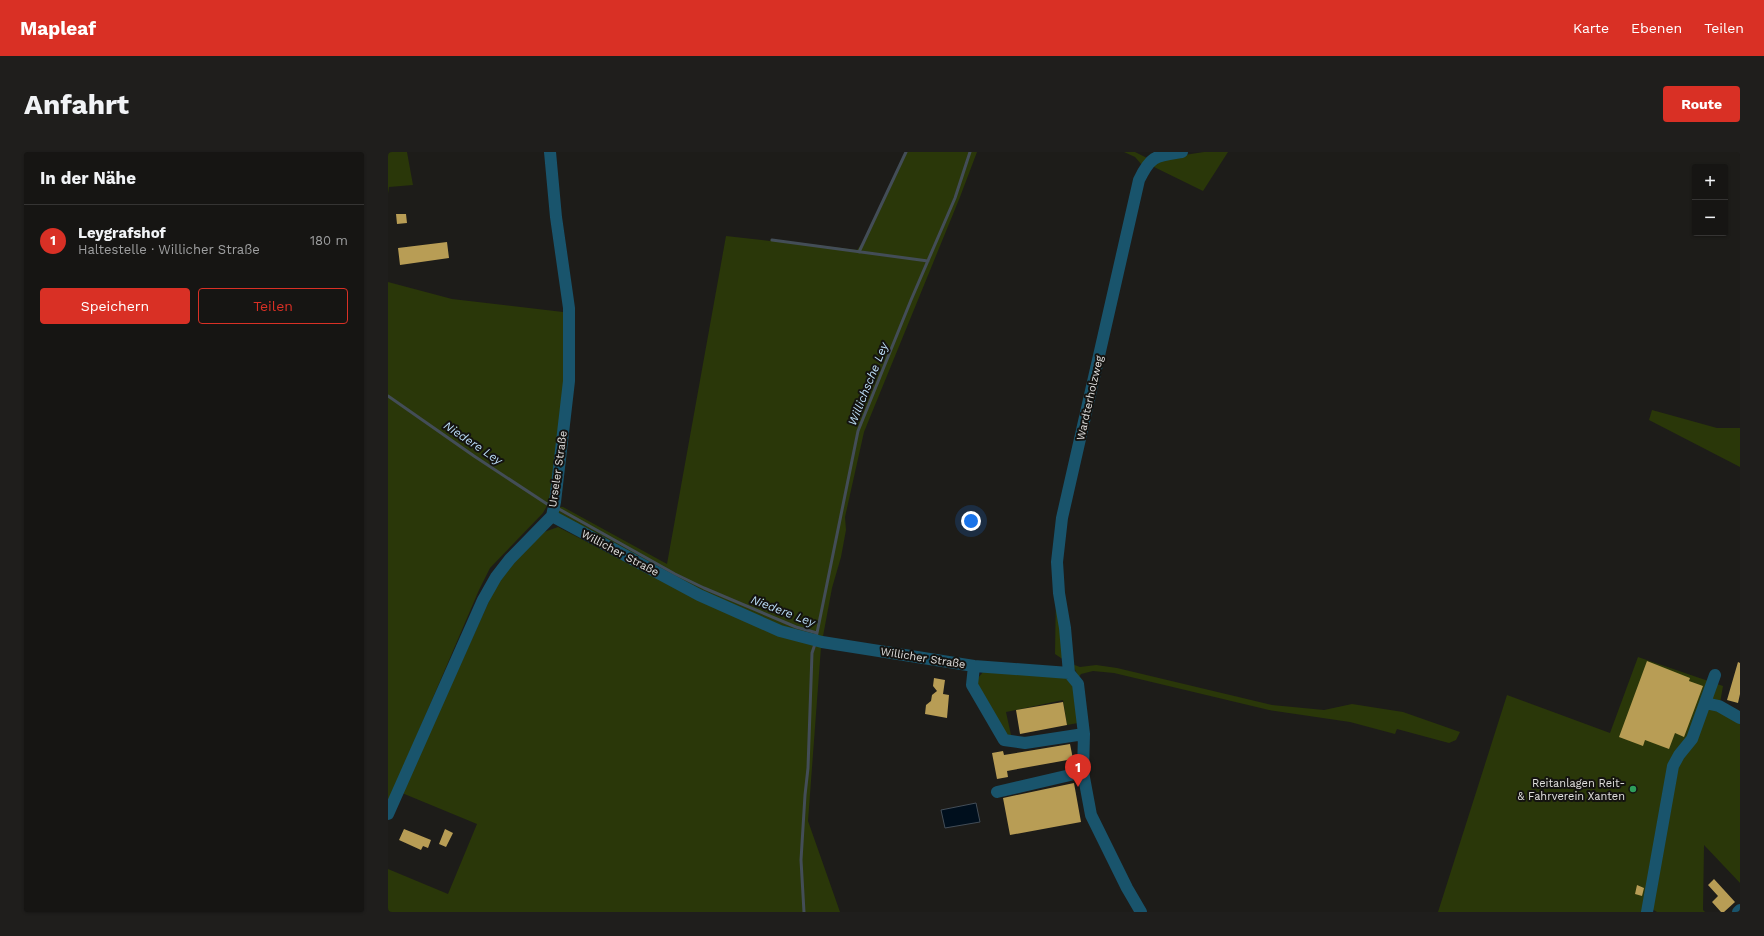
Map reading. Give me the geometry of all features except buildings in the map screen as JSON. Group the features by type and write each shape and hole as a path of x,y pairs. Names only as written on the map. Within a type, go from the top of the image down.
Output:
{"street":[{"name":"Urseler Straße","path":"388,814 483,600 496,577 510,559 552,516 569,381 569,315 556,217 550,152"},
{"name":"Wardterholzweg","path":"1069,673 1065,628 1059,593 1058,570 1062,518 1139,180 1146,165 1157,156 1182,152"},
{"name":"Willicher Straße","path":"552,516 699,595 780,631 822,642 974,666 1069,673"},
{"path":"974,666 972,685 1004,740 1024,743 1084,734"},
{"path":"1069,673 1078,684 1084,734 1083,772 1091,815 1127,888 1141,912"},
{"path":"1647,912 1674,766 1679,755 1692,739 1715,675"},
{"path":"1705,703 1719,706 1740,718"},
{"path":"997,792 1083,772"}],"green space":[{"path":"388,152 407,152 413,185 389,187 388,194"},
{"path":"905,152 977,152 864,432 845,517 846,530 841,557 832,588 821,647 808,821 840,912 388,912 388,869 448,894 477,824 402,793 500,577 544,532 558,527 697,599 748,614 558,516 559,507 563,507 667,564 726,236 770,241 771,239 857,250 862,243"},
{"path":"1124,152 1135,152 1147,158 1142,165 1135,157"},
{"path":"1204,152 1228,152 1203,191 1150,165 1158,159"},
{"path":"388,282 452,299 563,312 564,381 549,502 543,513 490,568 479,590 388,803"},
{"path":"1652,410 1717,428 1740,428 1740,467 1649,420"},
{"path":"1056,592 1064,660 1055,654"},
{"path":"1638,657 1723,686 1720,703 1740,722 1740,883 1704,845 1703,910 1705,912 1657,912 1652,909 1651,912 1438,912 1507,695 1610,733"},
{"path":"1072,664 1080,667 1096,665 1117,668 1272,705 1324,710 1352,704 1403,712 1460,732 1456,740 1449,743 1397,729 1395,734 1350,722 1269,710 1114,673 1093,671 1081,674 1079,677"},
{"path":"983,672 1064,676 1074,684 1078,723 1067,725 1063,700 1006,712 1011,735 1007,735 978,686 978,678"}],"water":[{"path":"976,803 980,822 945,828 941,810"}],"waterway":[{"path":"859,252 906,152"},
{"name":"Willichsche Ley","path":"816,638 858,431 911,300 955,198 970,152"},
{"path":"772,240 928,261"},
{"name":"Niedere Ley","path":"388,396 474,456 547,504"},
{"name":"Niedere Ley","path":"559,509 675,574 704,588 796,627 817,633"},
{"name":"Niedere Ley","path":"804,912 801,860 808,768 812,653 815,644"}],"place":[{"name":"Leygrafshof","path":"1078,787"},
{"name":"Reitanlagen Reit- & Fahrverein Xanten","path":"1633,789"}]}
